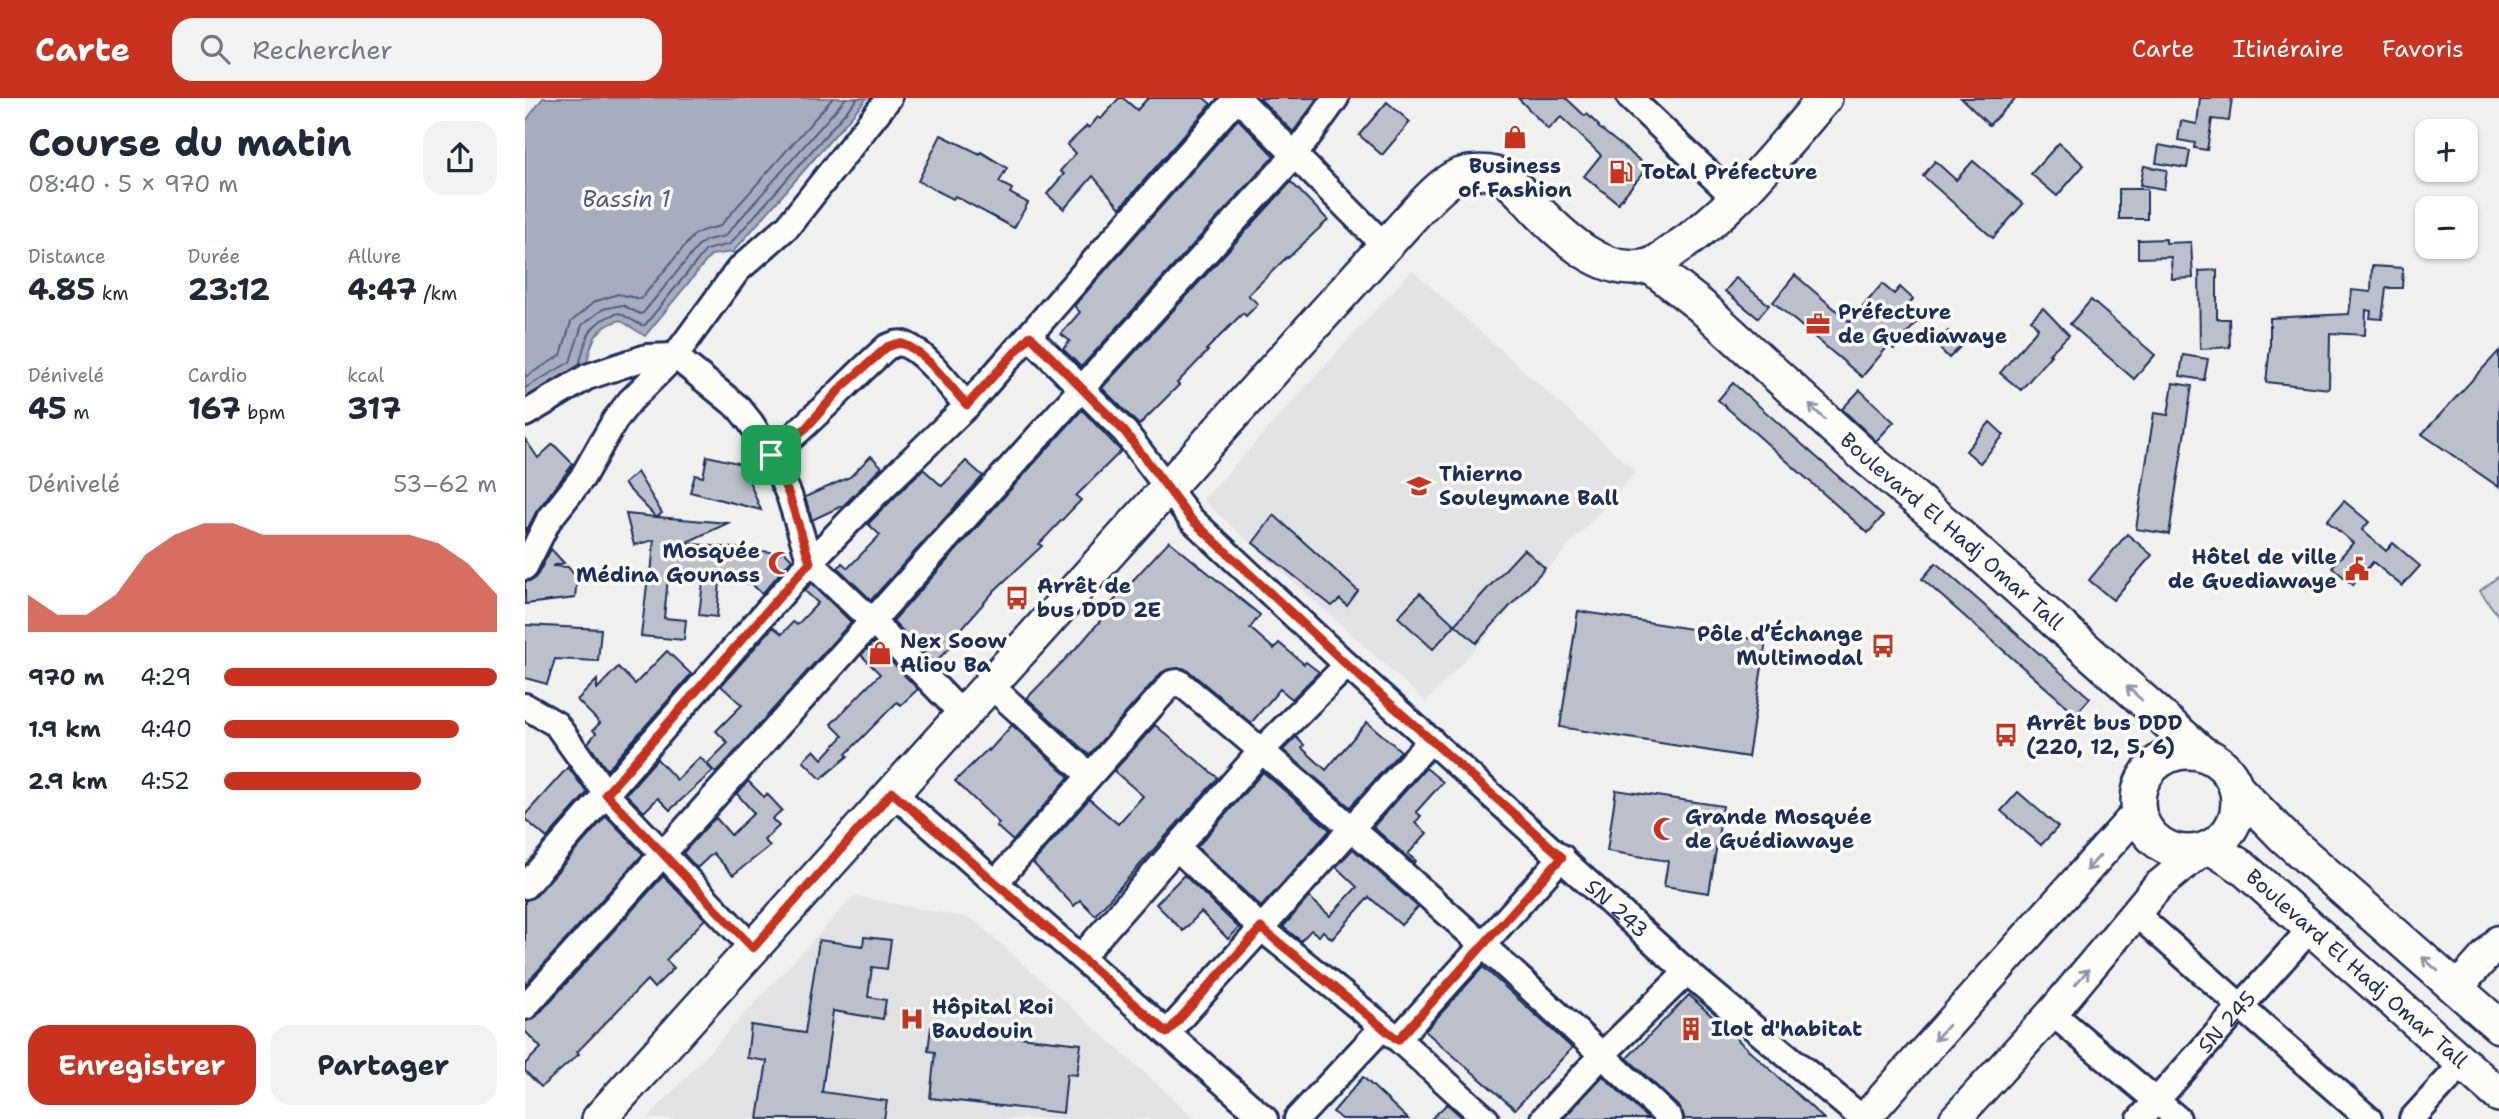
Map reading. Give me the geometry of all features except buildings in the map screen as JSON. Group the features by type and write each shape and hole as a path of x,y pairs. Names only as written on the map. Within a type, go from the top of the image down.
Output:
{"main road":[{"path":"599,1119 1385,246 1442,187 1457,176 1475,172 1495,174 1514,186 1546,219 1600,261 1623,268 1650,266 1700,231 1736,199 1825,98"},
{"path":"1700,231 1695,278 1701,306"},
{"name":"Boulevard El Hadj Omar Tall","path":"1650,266 1701,306 1868,459 1964,540 2203,754 2217,762 2229,773 2236,788 2283,836 2499,1026"},
{"path":"2138,811 2139,789 2143,778 2153,766 2178,753 2203,754"},
{"path":"2205,849 2218,842 2231,827 2237,815 2236,788"},
{"name":"Boulevard El Hadj Omar Tall","path":"2138,811 2144,827 2154,840 2168,849 2184,852 2205,849 2242,867 2499,1095"}],"street":[{"path":"525,567 548,522 582,478 615,420 675,356 738,270 788,226 888,98"},
{"path":"525,1007 1295,155 1336,98"},
{"path":"1633,99 1736,199"},
{"path":"525,886 810,562 967,405 1030,336 1234,101 1243,103 1385,246"},
{"name":"SN 243","path":"1030,336 1137,446 1191,519 1347,665 1687,972 1864,1119"},
{"path":"771,455 806,428 841,388 878,355 897,343 905,344 918,352 967,405"},
{"path":"525,414 587,377 647,357 675,356 739,408 751,423 771,455 789,495 810,562 872,621 964,716"},
{"path":"1081,957 1262,750 1347,665"},
{"path":"996,883 1089,775 1175,682 1179,682 1262,750 1484,946 1670,1119"},
{"path":"991,686 1089,775"},
{"path":"525,706 556,724 606,794 753,948"},
{"path":"1167,1033 1431,740"},
{"path":"892,792 1265,1119"},
{"path":"1864,1119 2138,811"},
{"path":"1177,848 1261,928 1390,1034 1486,1119"},
{"path":"1955,1119 2052,1013 2157,887 2205,849"},
{"path":"1297,1119 1484,946 1562,857"},
{"path":"2136,914 2369,1119"},
{"name":"SN 245","path":"2149,1111 2312,927"},
{"path":"2457,988 2499,941"},
{"path":"1543,1119 1602,1055 1687,972"},
{"path":"2052,1013 2149,1111 2178,1119"},
{"path":"2412,1119 2463,1063"}],"shaded area":[{"name":"Thierno Souleymane Ball","path":"1412,270 1636,472 1426,702 1203,500"},
{"path":"2499,576 2499,617 2480,591"},
{"name":"Hôpital Roi Baudouin","path":"854,896 973,919 1196,1119 647,1119"}],"water":[{"name":"Bassin 1","path":"543,98 867,98 733,252 711,255 645,336 620,320 610,324 594,339 585,372 525,404 525,122"}],"place":[{"name":"Business of Fashion","path":"1515,137"},
{"name":"Total Préfecture","path":"1621,172"},
{"name":"Préfecture de Guediawaye","path":"1818,324"},
{"name":"Thierno Souleymane Ball","path":"1419,486"},
{"name":"Mosquée Médina Gounass","path":"780,563"},
{"name":"Hôtel de ville de Guediawaye","path":"2357,569"},
{"name":"Arrêt de bus DDD 2E","path":"1017,598"},
{"name":"Pôle d’Échange Multimodal","path":"1883,646"},
{"name":"Nex Soow Aliou Ba","path":"880,653"},
{"name":"Arrêt bus DDD (220, 12, 5, 6)","path":"2006,735"},
{"name":"Grande Mosquée de Guédiawaye","path":"1665,829"},
{"name":"Hôpital Roi Baudouin","path":"912,1019"},
{"name":"Ilot d'habitat","path":"1691,1029"}],"route":[{"path":"1030,336 1125,432 1191,519 1347,665 1562,857 1398,1040 1261,928 1167,1033 892,792 753,948 606,794 810,562 789,495 771,455 806,428 841,388 887,347 897,343 905,344 918,352 967,405 1030,336"}]}
